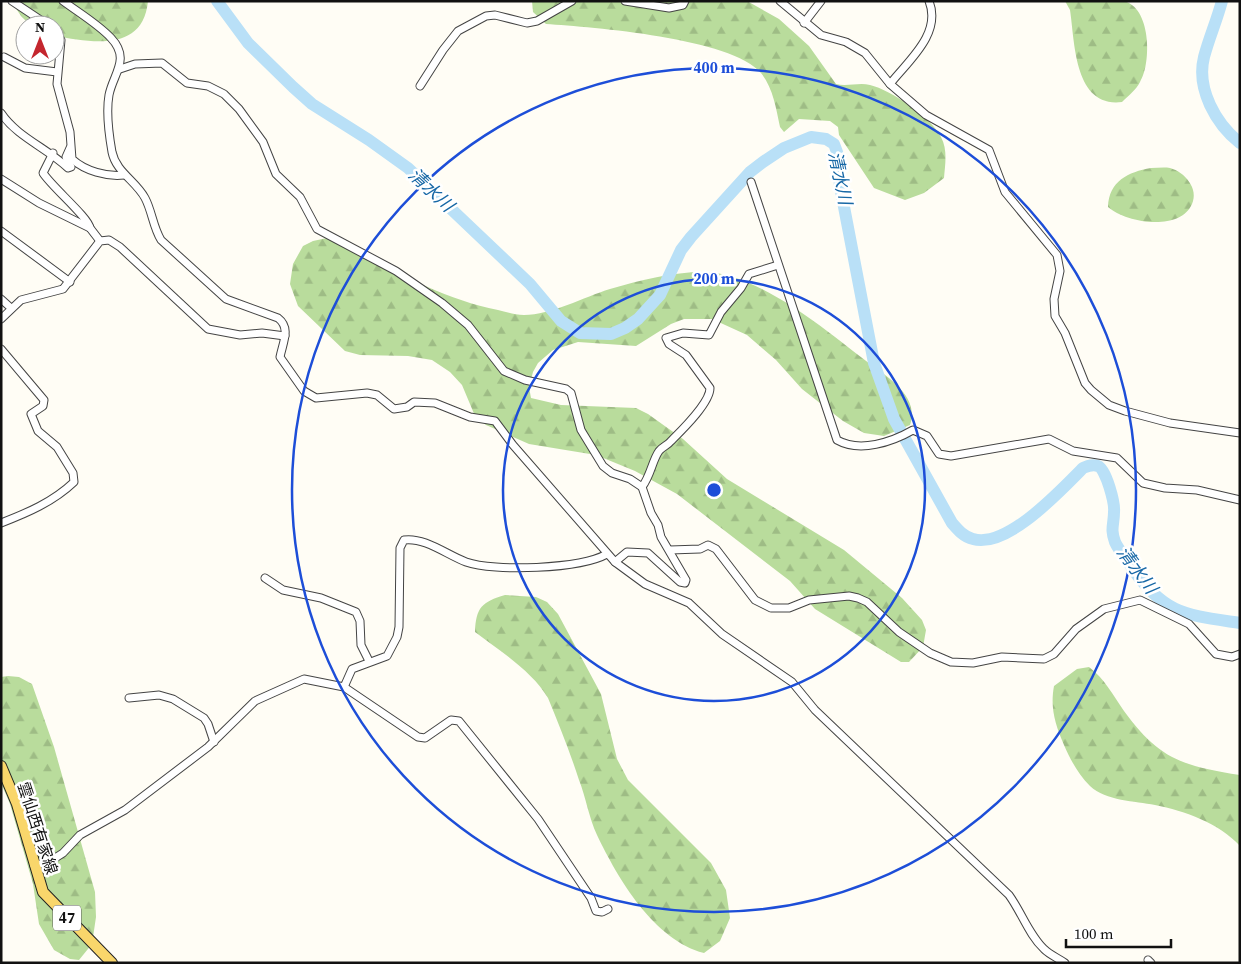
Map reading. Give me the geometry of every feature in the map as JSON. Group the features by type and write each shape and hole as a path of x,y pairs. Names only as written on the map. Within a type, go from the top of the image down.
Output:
{"main road":[{"name":"雲仙西有家線","path":"2,767 17,804 43,892 112,963"}],"street":[{"path":"12,1 33,15"},
{"path":"63,1 112,38 120,55 120,69 110,93 108,105 111,150 114,160 124,175 144,197 154,228 170,250 226,299 278,318 284,323 286,329 280,357 304,391 316,398 367,393 377,395 394,409 407,407 414,402 435,403 470,417 495,422 607,554 646,584 689,603 722,634 792,682 815,710 1009,895 1022,913 1030,932 1045,950 1065,963"},
{"path":"420,86 443,50 458,31 486,16 495,14 527,23 537,21 572,1"},
{"path":"625,1 669,8 683,5 684,1"},
{"path":"780,1 804,23 822,35 846,42 865,53 890,84 926,115 989,150 1005,192 1058,256 1060,271 1054,300 1055,316 1065,332 1085,383 1090,390 1109,405 1125,411 1170,423 1240,433"},
{"path":"804,23 821,1"},
{"path":"890,84 929,34 932,20 929,1"},
{"path":"3,57 25,68 57,72"},
{"path":"120,69 135,64 162,64 187,83 208,86 224,94 239,109 262,142 270,155 276,174 300,197 317,229 396,271 428,292 468,325 504,370 525,380 566,389 574,400 576,416 581,430 603,466 612,473 630,479 642,487 661,537 685,577 685,583 680,582 648,553 627,552 616,562"},
{"path":"58,65 57,84 70,132 72,158 77,163 110,176 124,175"},
{"path":"1,113 20,132 53,154 68,168 71,167 66,157 70,148"},
{"path":"53,154 43,173 74,209 86,219 100,241"},
{"path":"1,179 39,203 90,228"},
{"path":"751,182 837,440 868,445 900,438 913,430 927,436 939,454 944,456 1049,439 1073,451 1117,458 1143,483 1165,488 1197,490 1240,500"},
{"path":"1,231 70,282"},
{"path":"1,319 21,300 55,292 70,282 100,241 109,240 120,247 208,329 240,335 262,333 285,336"},
{"path":"642,487 650,476 660,450 677,436 702,406 710,393 710,388 686,355 669,344 666,338 683,333 709,335 720,312 749,274 778,265"},
{"path":"1,300 11,308"},
{"path":"1,349 44,400 43,406 31,414 38,432 57,447 73,473 74,482 65,491 34,510 1,523"},
{"path":"344,687 352,669 388,654 397,637 400,548 404,540 426,543 465,562 484,565 516,567 571,565 587,562 607,554"},
{"path":"670,550 700,549 708,545 716,549 755,600 772,608 789,608 809,600 850,596 858,598 867,602 899,632 930,653 952,662 963,664 1002,657 1044,659 1054,654 1076,629 1104,609 1140,600 1189,624 1216,654 1232,657 1240,654"},
{"path":"265,578 283,590 322,598 356,612 360,620 362,646 370,661"},
{"path":"34,866 52,860 63,853 80,835 125,810 214,742 254,701 304,679 344,687 418,737 425,738 451,720 458,721 538,819 591,898 596,911 602,912 608,909"},
{"path":"129,698 159,695 173,699 204,718 214,742"}],"green space":[{"path":"11,1 148,1 144,18 136,29 126,37 113,40 99,41 65,37 65,15 20,15"},
{"path":"532,1 747,1 779,19 809,46 836,84 866,84 879,88 910,105 929,121 941,137 945,147 944,178 924,193 905,200 874,188 839,135 838,127 830,121 799,119 784,132 780,127 774,99 765,79 761,73 745,61 722,51 660,36 546,24 533,12"},
{"path":"1065,1 1123,1 1132,5 1139,13 1144,24 1146,36 1147,49 1144,73 1138,85 1122,102 1106,101 1094,95 1086,84 1076,55 1070,10"},
{"path":"1151,168 1170,168 1176,170 1189,182 1194,198 1186,213 1176,219 1152,222 1127,217 1116,213 1108,207 1112,190 1121,179 1135,172"},
{"path":"327,238 432,289 475,305 514,314 524,315 545,312 610,289 645,280 680,273 703,272 724,275 746,282 769,293 813,321 901,389 911,406 910,425 884,436 864,433 843,421 802,389 776,360 747,335 712,319 684,319 671,324 636,346 578,342 553,350 538,363 533,372 529,387 531,398 561,405 636,408 648,414 683,439 727,479 844,550 902,598 922,620 926,630 923,647 909,662 901,662 815,609 790,581 677,494 635,471 596,455 529,444 486,425 475,416 462,385 450,372 432,360 408,356 360,355 345,351 298,306 290,284 293,264 303,246 313,241"},
{"path":"505,595 536,597 547,602 558,614 601,694 617,759 628,780 711,863 726,890 730,918 720,941 704,953 686,946 669,935 654,922 627,888 594,828 572,759 548,698 524,670 475,632 477,617 482,607 491,600"},
{"path":"1089,667 1104,682 1137,727 1161,750 1173,758 1202,768 1240,775 1240,846 1222,831 1201,819 1155,805 1112,798 1090,786 1078,771 1066,750 1054,716 1053,702 1054,686 1077,669"},
{"path":"1,677 19,677 32,684 54,747 95,892 96,917 92,944 79,960 70,959 54,950 39,924 33,884 10,804 1,783"}],"waterway":[{"name":"清水川","path":"217,1 248,43 293,87 312,104 369,140 408,168 530,284 561,321 580,333 611,334 625,328 638,319 660,295 681,250 750,172 784,148 811,137 826,139 834,144 837,152 840,186 874,363 894,419 952,523 964,535 973,539 987,540 1001,535 1017,527 1032,516 1083,468 1092,465 1098,466 1104,473 1111,494 1114,508 1113,533 1115,542 1144,584 1166,604 1178,610 1205,618 1240,623"},
{"path":"1222,1 1204,57 1203,81 1210,105 1216,116 1240,143"}]}
